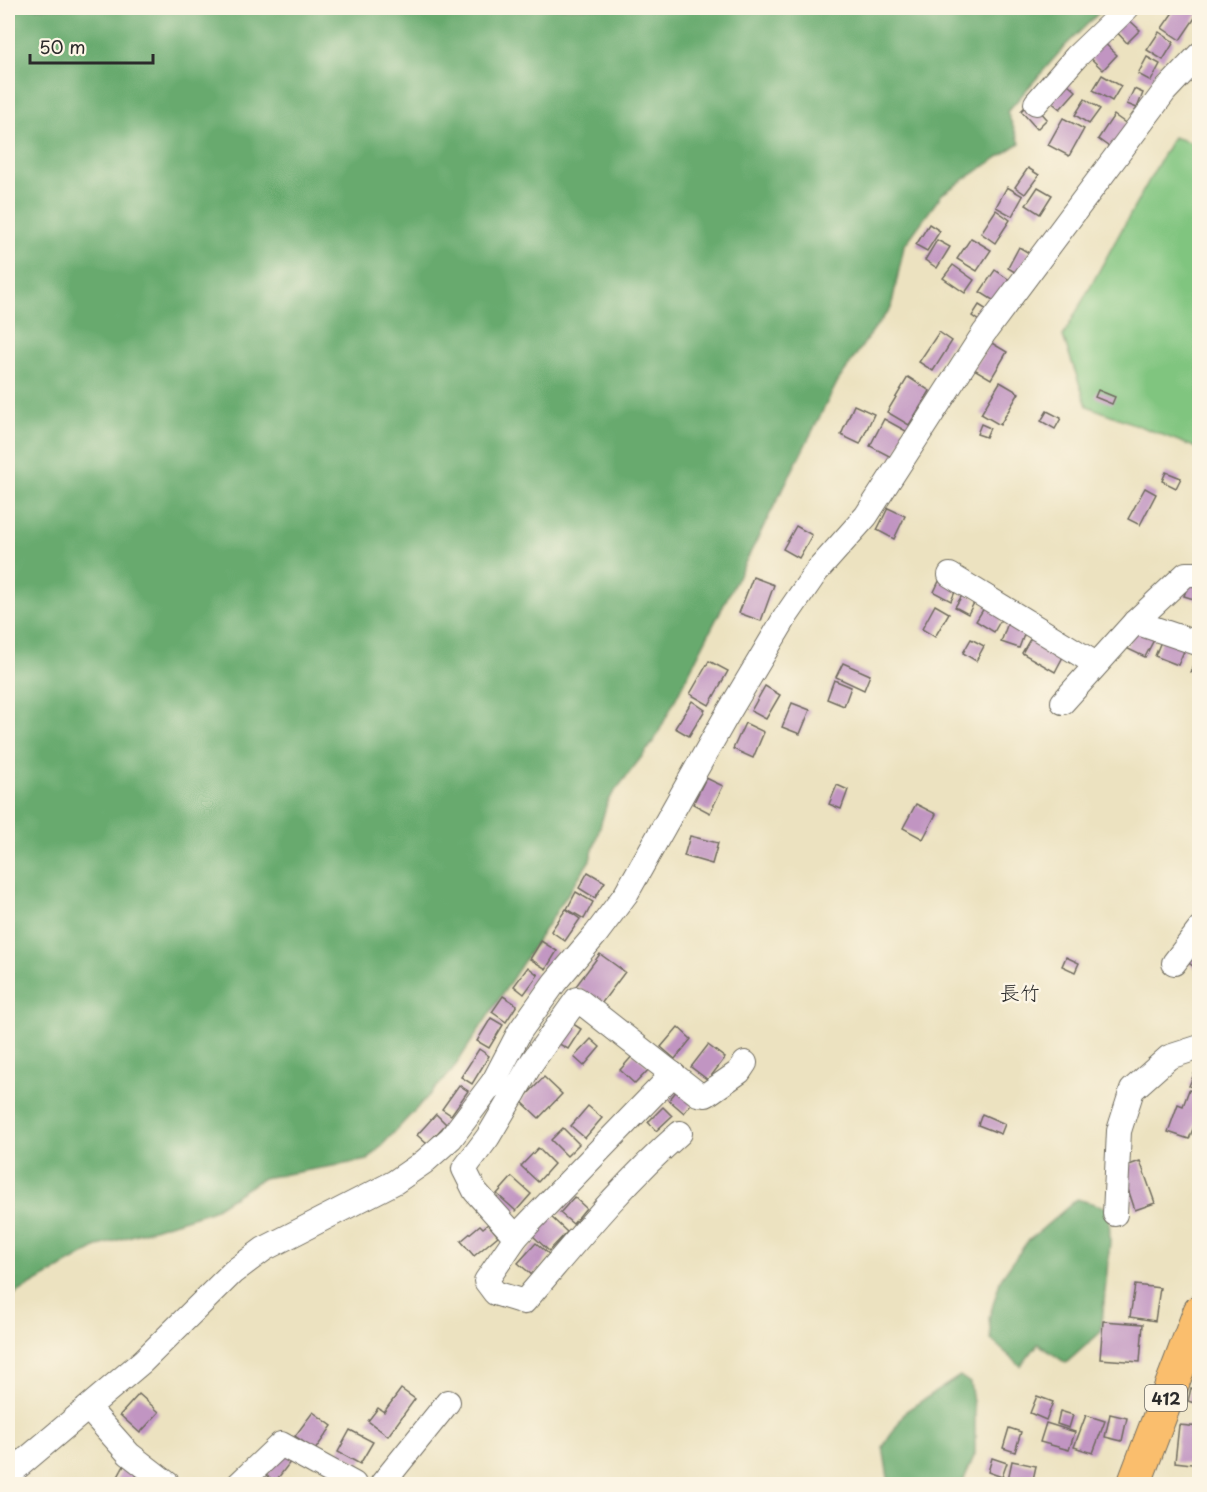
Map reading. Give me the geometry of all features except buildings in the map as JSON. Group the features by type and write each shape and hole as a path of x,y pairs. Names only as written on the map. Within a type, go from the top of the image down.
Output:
{"highway":[{"name":"412","path":"1134,1485 1200,1311"}],"street":[{"path":"1036,103 1076,57 1127,8"},
{"path":"516,1238 475,1191 464,1169 488,1137 520,1031 555,982 626,894 724,720 786,616 817,571 866,516 984,333 1165,91 1200,54"},
{"path":"1063,702 1135,622 1186,574 1200,574"},
{"path":"950,575 1096,664"},
{"path":"1135,622 1200,644"},
{"path":"1174,963 1200,929"},
{"path":"8,1475 143,1361 233,1272 264,1249 395,1182 424,1162 532,1062 578,999 698,1094 706,1095 739,1072 745,1063"},
{"path":"1115,1214 1119,1131 1132,1090 1169,1057 1200,1047"},
{"path":"673,1074 516,1238 486,1281 495,1293 524,1302 619,1192 652,1157 680,1133"},
{"path":"382,1485 447,1402"},
{"path":"88,1408 129,1454 168,1485"},
{"path":"238,1485 281,1444 354,1485"}],"green space":[{"path":"8,8 1104,8 1065,46 1007,112 1020,143 942,194 904,246 891,308 838,381 654,741 608,800 590,860 452,1071 368,1160 263,1178 211,1211 99,1246 8,1298"},
{"path":"1173,137 1199,145 1199,449 1087,406 1063,336"},
{"path":"1077,1199 1109,1208 1110,1242 1101,1332 1066,1363 1038,1344 1021,1366 991,1340 989,1318 1001,1278 1027,1242"},
{"path":"960,1376 970,1383 975,1415 975,1454 962,1484 889,1484 883,1447 906,1411"}],"district":[{"name":"長竹","path":"1020,992"}]}
